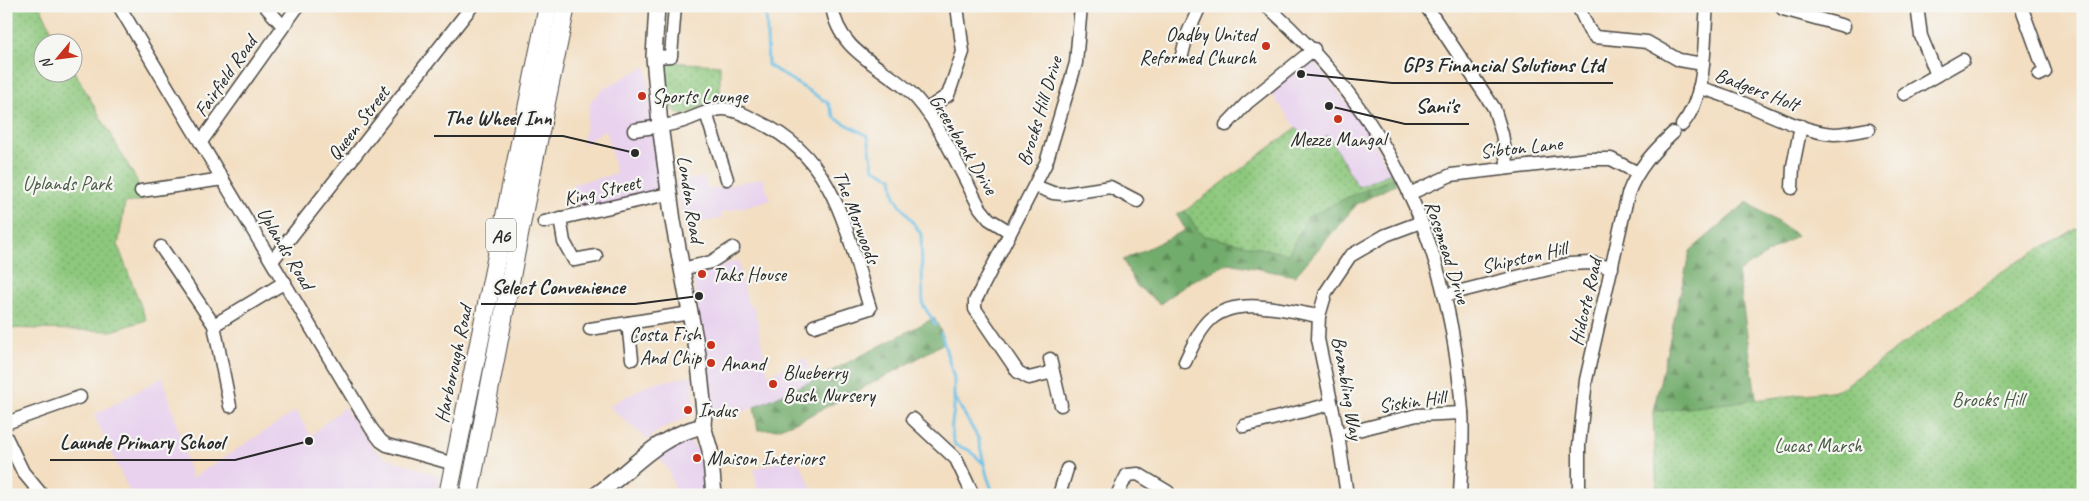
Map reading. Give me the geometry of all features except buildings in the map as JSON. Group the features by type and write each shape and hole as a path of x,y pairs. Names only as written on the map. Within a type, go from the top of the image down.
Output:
{"highway":[{"name":"Harborough Road","path":"465,478 548,6"},
{"name":"Harborough Road","path":"448,495 465,478 498,343 566,6"},
{"name":"A6","path":"465,478 487,373 494,346 498,343"}],"main road":[{"name":"London Road","path":"657,6 654,57 660,126 668,194 702,384 703,426 710,450 714,495"},
{"path":"596,495 664,441 681,431 703,426"}],"street":[{"name":"Uplands Road","path":"119,6 381,441 465,478"},
{"path":"265,6 284,26"},
{"name":"Fairfield Road","path":"201,142 298,6"},
{"name":"Queen Street","path":"272,261 472,6"},
{"path":"654,57 671,56 675,6"},
{"name":"Greenbank Drive","path":"832,6 837,29 852,48 908,90 926,110 980,208 989,219 1010,232"},
{"path":"926,110 948,95 963,52 957,6"},
{"name":"Brocks Hill Drive","path":"1054,372 1029,378 1018,372 975,308 975,301 1046,163 1076,63 1081,6"},
{"path":"1182,56 1187,35 1200,6"},
{"name":"Rosemead Drive","path":"1267,6 1314,49 1345,86 1377,132 1410,194 1422,222 1445,295 1454,339 1462,413 1460,495"},
{"path":"1426,6 1494,108 1502,134 1508,168"},
{"path":"1578,6 1589,30 1595,37 1647,42 1679,60 1703,64"},
{"name":"Hidcote Road","path":"1579,495 1579,446 1586,380 1628,194 1638,173 1659,146 1688,118 1699,88 1703,64 1707,6"},
{"path":"1917,6 1921,36 1937,75"},
{"path":"2021,6 2045,73"},
{"path":"1783,9 1811,11 1844,26"},
{"path":"1226,125 1247,103 1314,49"},
{"path":"1904,94 1963,60"},
{"name":"Badgers Holt","path":"1699,88 1716,92 1802,126 1834,134 1869,129"},
{"name":"The Morwoods","path":"634,130 679,122 725,109 770,126 804,152 818,168 831,190 870,308 814,326"},
{"path":"706,113 727,179"},
{"name":"Badgers Holt","path":"1792,188 1793,166 1802,126"},
{"name":"Sibton Lane","path":"1410,194 1451,175 1600,158 1622,163 1638,173"},
{"path":"141,191 223,178"},
{"path":"1035,186 1053,193 1064,194 1110,187 1137,201"},
{"name":"King Street","path":"544,222 668,194"},
{"path":"560,218 564,242 574,260 596,256"},
{"name":"Brambling Way","path":"1347,495 1338,435 1318,340 1319,316 1326,292 1350,256 1386,234 1422,222"},
{"path":"161,247 214,325 230,406"},
{"path":"682,269 711,262 733,248"},
{"name":"Shipston Hill","path":"1445,295 1569,264 1586,263 1612,268"},
{"path":"214,325 285,282"},
{"path":"1186,362 1203,328 1212,318 1222,312 1254,306 1319,316"},
{"path":"590,329 690,313"},
{"path":"628,323 632,359"},
{"path":"1050,359 1061,405"},
{"path":"6,423 80,397"},
{"path":"1244,426 1331,404"},
{"name":"Siskin Hill","path":"1338,435 1417,415 1462,413"},
{"path":"913,419 956,459 973,495"},
{"path":"6,437 23,472 42,495"},
{"path":"1059,495 1067,469"},
{"path":"1117,495 1127,475 1138,474 1168,492"}],"shaded area":[{"path":"1311,57 1364,125 1391,173 1358,187 1328,136 1311,148 1270,92"},
{"path":"646,66 662,192 579,212 572,184 616,174 606,129 582,145 591,100 606,87"},
{"path":"704,177 708,190 763,178 770,200 721,213 722,218 684,226 676,183"},
{"path":"738,260 748,305 754,306 768,375 805,358 814,380 736,415 712,419 693,274"},
{"path":"692,376 695,410 684,419 661,429 647,440 609,406 649,384"},
{"path":"163,377 192,478 296,411 311,435 344,407 372,447 384,457 440,476 437,495 131,495 94,415"},
{"path":"688,440 700,452 703,481 706,481 707,495 676,495 669,471 659,458 668,450"},
{"path":"791,453 804,471 814,495 758,495 754,469 775,463"}],"green space":[{"name":"Uplands Park","path":"6,6 40,6 52,32 32,32 32,82 80,82 136,179 144,200 125,203 118,246 146,320 112,331 6,328"},
{"path":"665,62 720,65 720,98 682,116 668,106"},
{"path":"1296,128 1311,148 1328,135 1358,187 1391,173 1393,178 1308,217 1288,254 1201,235 1185,211"},
{"path":"1393,178 1396,184 1357,204 1295,276 1229,263 1190,282 1160,304 1136,285 1123,260 1186,230 1176,214 1185,211 1201,235 1288,254 1308,217 1345,198"},
{"path":"1747,202 1797,235 1738,272 1757,404 1653,412 1690,251"},
{"name":"Brocks Hill","path":"2083,225 2083,495 1657,495 1653,412 1839,390 2014,264"},
{"path":"934,318 943,335 942,344 903,367 803,419 777,429 758,430 754,407 814,380"}],"waterway":[{"path":"766,6 768,65 828,103 835,118 868,136 873,168 892,178 895,197 921,234 923,305 936,325"},
{"path":"941,333 954,378 954,396 978,438 987,476 994,495"},
{"path":"954,396 952,431 955,445 969,450 985,465"}],"place":[{"name":"Oadby United Reformed Church","path":"1266,46"},
{"name":"GP3 Financial Solutions Ltd","path":"1301,74"},
{"name":"Sports Lounge","path":"642,96"},
{"name":"Sani's","path":"1329,106"},
{"name":"Mezze Mangal","path":"1338,119"},
{"name":"The Wheel Inn","path":"635,153"},
{"name":"Taks House","path":"702,274"},
{"name":"Select Convenience","path":"699,296"},
{"name":"Costa Fish And Chip","path":"711,345"},
{"name":"Anand","path":"711,363"},
{"name":"Blueberry Bush Nursery","path":"773,384"},
{"name":"Indus","path":"688,410"},
{"name":"Launde Primary School","path":"309,441"},
{"name":"Maison Interiors","path":"697,458"}],"park label":[{"name":"Lucas Marsh","path":"1818,445"}]}
